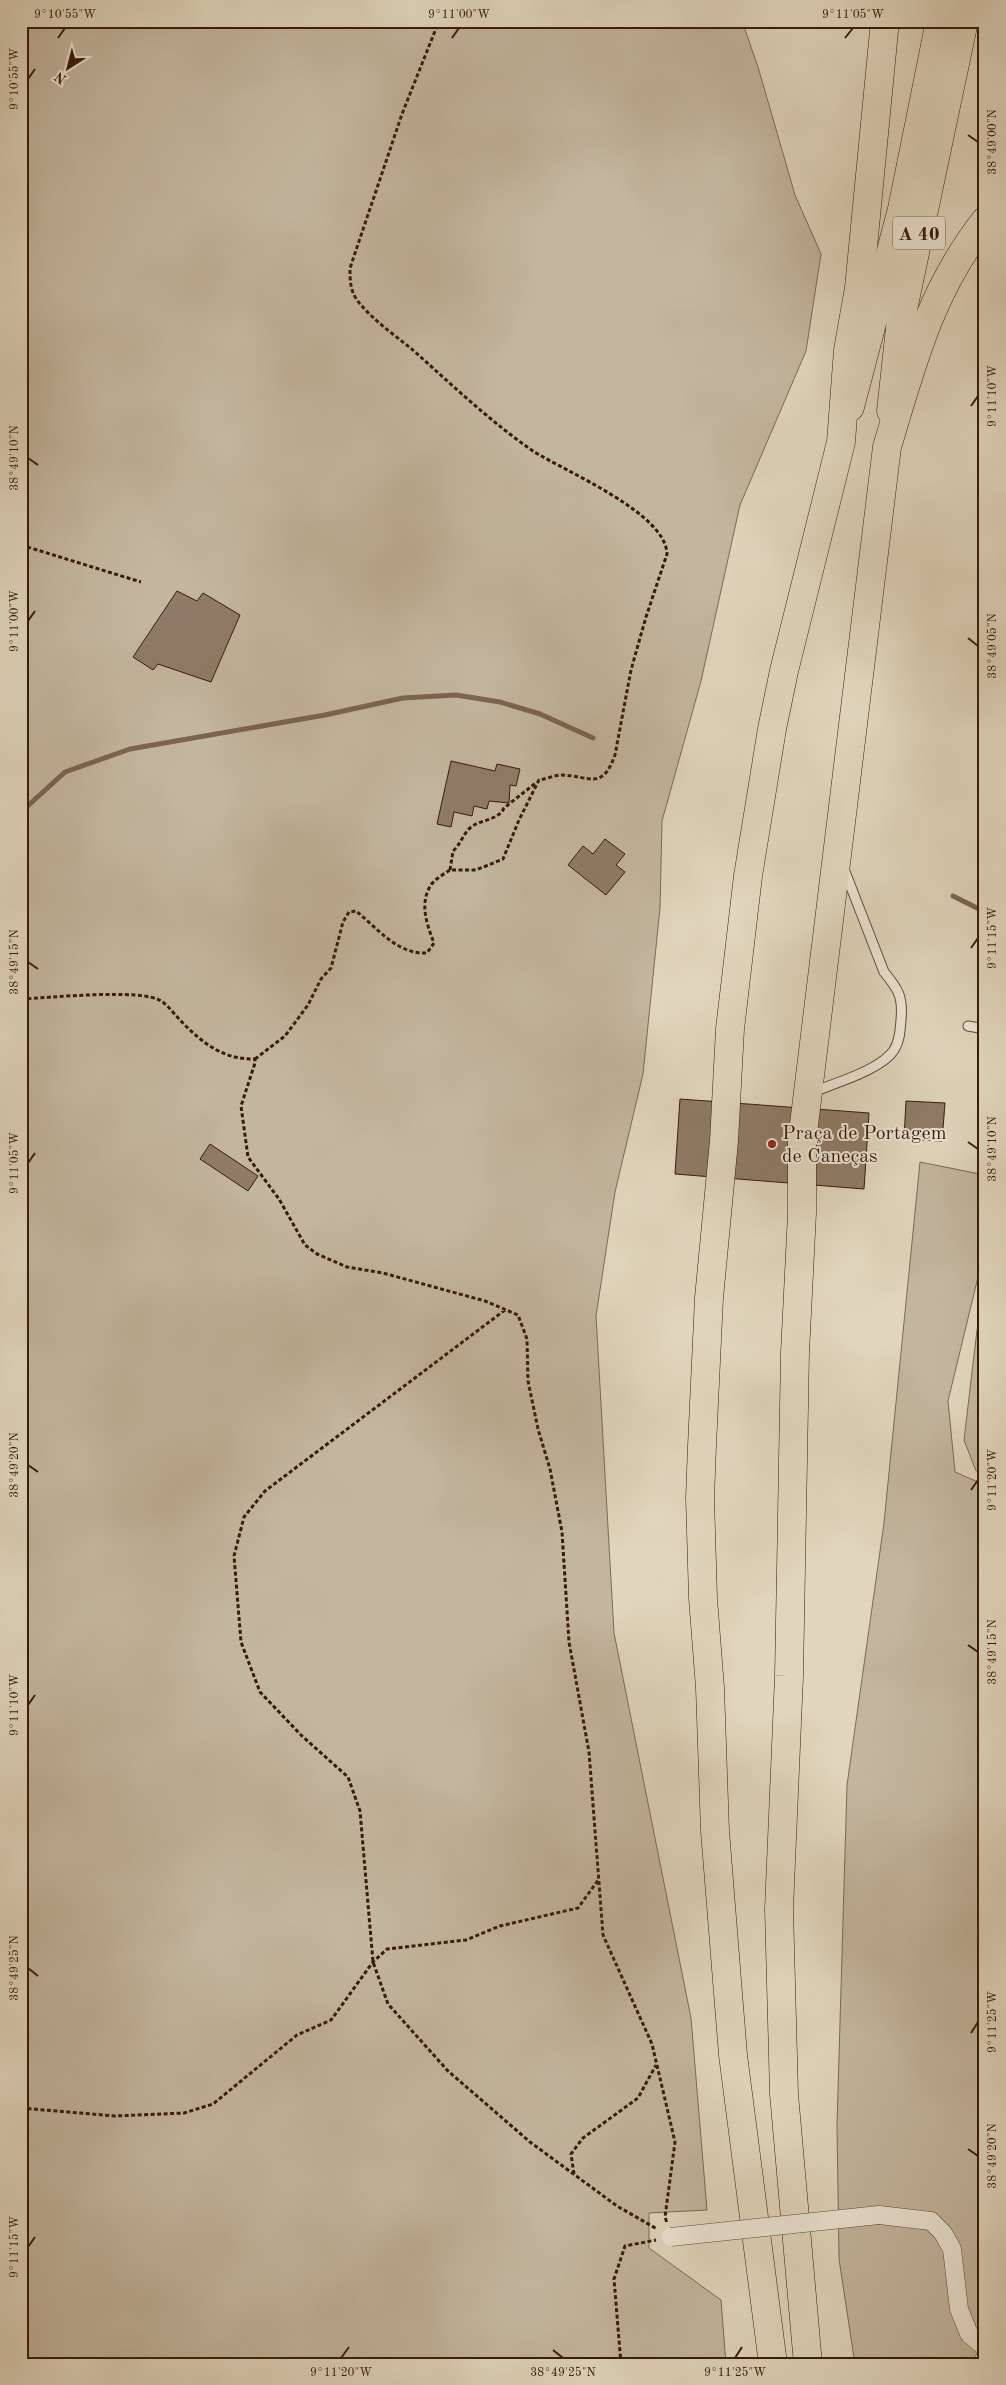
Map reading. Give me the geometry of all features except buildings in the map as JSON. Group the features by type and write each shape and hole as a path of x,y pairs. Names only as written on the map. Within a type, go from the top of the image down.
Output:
{"highway":[{"path":"770,2356 733,2055 715,1831 710,1688 703,1598 700,1498 709,1298 724,1141 730,1029 748,876 780,690 841,442 848,350 860,279 885,21"},
{"name":"A 40","path":"841,442 902,209 940,21"},
{"name":"A 40","path":"887,447 901,319 964,21"},
{"path":"808,2364 801,2268 784,2094 780,1909 789,1676 795,1353 802,1213 802,1141 887,447 920,338 937,296 954,264 985,221"},
{"path":"801,2268 825,2364"}],"street":[{"path":"671,2237 879,2216 931,2221 943,2233 952,2249 959,2309 969,2334 985,2347"},
{"path":"982,2364 985,2358"}],"lane":[{"path":"808,1094 876,1065 894,1051 899,1037 902,999 896,986 884,972 837,851"},
{"path":"968,1026 985,1029"}],"path":[{"path":"439,21 402,114 350,268 352,291 372,314 466,398 533,450 619,500 648,520 667,544 666,563 646,617 631,670 616,755 611,766 602,776 589,780 561,775 539,780 504,808 501,814 469,828 460,845 453,851 450,870"},
{"path":"21,545 141,582"},
{"path":"21,999 139,995 161,1000 201,1040 219,1052 239,1060 255,1059 285,1036 308,1005 321,979 331,968 343,922 349,912 356,912 393,942 415,954 427,953 434,943 425,918 426,901 431,885 450,870 476,870 504,859 519,820 539,780"},
{"path":"255,1059 241,1106 248,1157 279,1199 305,1245 317,1254 347,1267 392,1276 485,1301 518,1315 527,1339 528,1381 538,1429 550,1469 562,1532 569,1642 589,1752 603,1935 652,2044 674,2142 665,2217 671,2237"},
{"path":"505,1310 265,1491 244,1517 234,1556 241,1642 260,1692 302,1736 348,1777 360,1811 373,1962 388,2004 448,2071 530,2142 617,2206 671,2237"},
{"path":"21,2108 115,2116 184,2113 213,2104 297,2035 331,2020 373,1962 388,1949 466,1940 500,1926 578,1908 599,1878"},
{"path":"574,2175 571,2154 583,2138 638,2098 656,2064"},
{"path":"621,2364 614,2279 625,2246 671,2237"}],"shaded area":[{"path":"21,21 742,21 758,67 795,195 821,254 806,351 740,505 701,681 662,821 660,908 643,1074 615,1192 596,1316 614,1633 691,2018 707,2210 649,2213 649,2248 721,2300 726,2364 21,2364"},
{"path":"920,1162 985,1175 985,1256 978,1277 948,1401 955,1472 985,1485 985,2364 855,2364 839,2259 837,2125 847,1785 884,1523"},
{"path":"985,1309 985,1471 976,1471 964,1440 977,1330"}],"waterway":[{"path":"21,812 65,772 130,749 325,715 403,698 456,695 500,702 540,714 593,738"},
{"path":"953,896 985,912"}],"place":[{"name":"Praça de Portagem de Caneças","path":"772,1144"}]}
